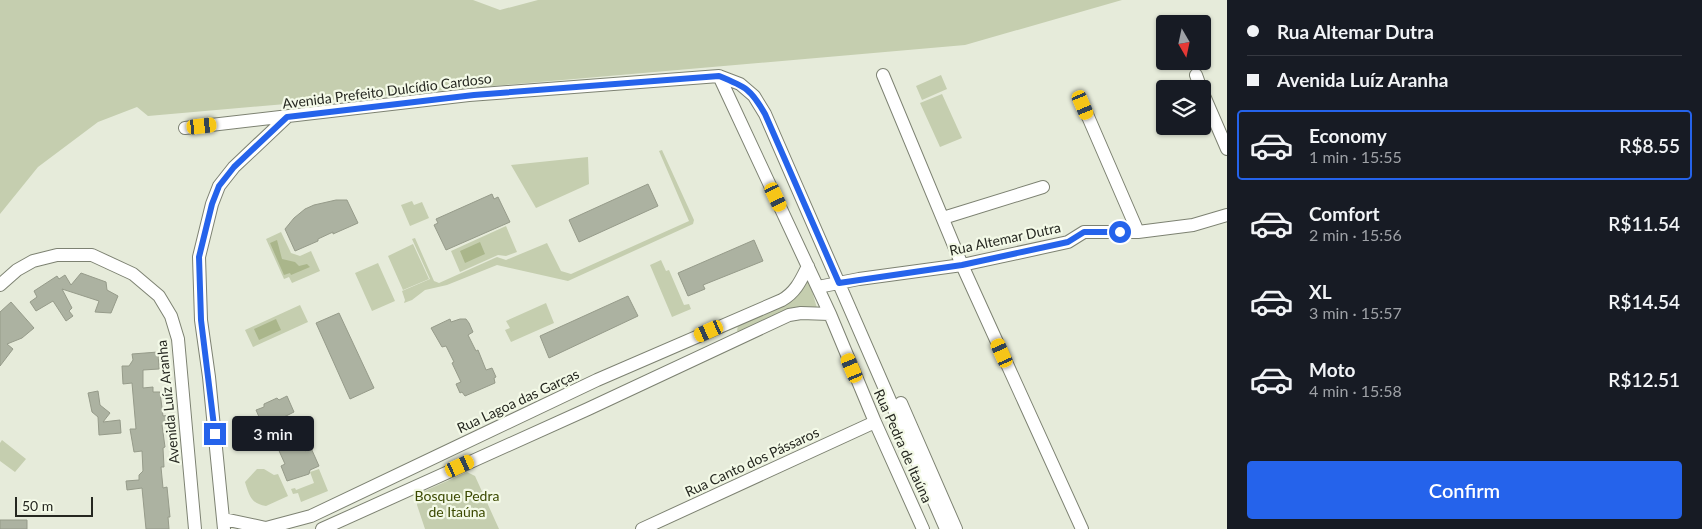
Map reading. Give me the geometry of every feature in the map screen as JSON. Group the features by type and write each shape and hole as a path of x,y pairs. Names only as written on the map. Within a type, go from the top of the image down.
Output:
{"street":[{"path":"884,75 962,265 1082,529"},
{"path":"1196,75 1198,80"},
{"name":"Avenida Prefeito Dulcídio Cardoso","path":"185,128 474,95 719,76 746,85"},
{"name":"Rua Pedra de Itaúna","path":"719,76 818,287 923,529"},
{"name":"Rua Pedra de Itaúna","path":"746,85 765,114 843,282 946,529"},
{"path":"1083,105 1138,232"},
{"path":"1211,111 1227,149"},
{"path":"224,524 209,377 201,320 199,257 212,204 219,186 234,167 287,117"},
{"path":"943,218 1042,187"},
{"name":"Rua Altemar Dutra","path":"818,287 962,265 1068,242 1084,232 1138,232 1193,225 1227,215"},
{"name":"Avenida Luíz Aranha","path":"0,285 17,270 33,261 57,255 92,255 133,274 159,296 171,316 178,339 195,529"},
{"name":"Rua Lagoa das Garças","path":"224,524 266,529 311,516 597,380 782,300 796,288 808,266"},
{"path":"843,282 956,529"},
{"path":"322,529 588,409 789,315 801,313 830,314"},
{"name":"Rua Canto dos Pássaros","path":"642,529 875,422"}],"green space":[{"path":"0,0 473,0 500,10 538,0 1122,0 965,45 148,116 137,107 98,122 38,167 0,214"},
{"path":"941,75 947,89 922,100 916,86"},
{"path":"942,94 962,138 940,147 920,103"},
{"path":"662,150 694,220 693,224 568,281 497,265 447,285 425,290 412,300 404,303 402,291 430,279 412,239 415,238 434,281 439,283 497,257 506,260 547,243 561,271 571,274 689,221 659,151"},
{"path":"588,157 589,184 536,208 511,165"},
{"path":"412,201 414,205 422,202 429,218 410,226 401,205"},
{"path":"506,226 517,252 506,256 498,255 460,272 451,251"},
{"path":"281,232 291,253 300,256 311,251 320,271 292,283 289,277 284,279 266,239"},
{"path":"413,244 429,279 403,290 388,256"},
{"path":"661,260 666,271 669,270 684,305 689,304 691,309 672,317 650,265"},
{"path":"378,263 395,301 372,311 355,273"},
{"path":"809,281 817,308 742,332 737,331 738,325"},
{"path":"546,303 554,323 511,342 505,330 510,328 506,321"},
{"path":"300,305 308,322 253,347 245,330"},
{"path":"2,440 26,459 15,472 0,461 0,443"},
{"path":"257,469 264,469 274,475 278,474 288,496 266,506 254,501 249,495 245,482"},
{"path":"319,469 328,491 301,502 298,493 293,494 291,489 295,488 296,490 314,483 310,472"},
{"name":"Bosque Pedra de Itaúna","path":"467,472 475,476 499,529 425,529 417,505 418,494"}],"shaded area":[{"path":"277,240 282,259 295,262 299,266 307,264 310,267 291,275 290,273 284,275 270,243"},
{"path":"480,242 485,254 465,263 460,251"},
{"path":"276,319 281,330 259,340 254,329"}],"building":[{"path":"648,184 658,206 579,242 569,220"},
{"path":"492,194 494,199 498,197 510,222 446,250 434,225 438,223 436,219"},
{"path":"336,200 347,200 358,223 333,234 333,232 295,251 285,229 305,209"},
{"path":"754,240 763,261 703,285 705,289 688,296 678,273"},
{"path":"81,273 106,282 107,290 118,296 111,313 95,312 99,301 62,289 72,308 69,311 73,316 66,321 53,301 36,311 30,302 37,297 34,291 57,276 59,279 65,275 71,285"},
{"path":"628,296 638,316 549,358 540,336"},
{"path":"11,302 34,328 22,338 7,344 13,349 0,366 0,312"},
{"path":"339,313 374,388 350,399 316,323"},
{"path":"450,319 451,322 466,319 473,332 468,335 476,351 478,350 486,370 492,368 496,377 494,378 495,383 465,396 462,392 460,393 456,384 461,382 446,346 442,347 431,328"},
{"path":"158,352 159,369 143,370 143,388 153,387 153,392 160,392 163,416 170,415 171,424 162,425 165,447 163,448 164,467 161,467 163,488 167,487 170,517 168,517 169,529 146,529 142,488 127,490 126,481 139,480 139,475 143,471 142,451 134,452 130,429 136,429 132,383 123,384 122,366 129,366 133,360 132,354"},
{"path":"98,391 100,405 110,413 103,422 120,420 121,433 99,435 98,417 92,412 88,393"},
{"path":"287,396 294,412 284,417 299,450 304,448 305,451 311,448 319,466 310,470 309,474 287,481 281,466 285,464 267,424 263,426 256,410 277,398 279,400"},
{"path":"0,520 27,520 27,529 0,529"}],"route":[{"path":"215,434 201,320 199,257 212,204 219,186 234,167 287,117 474,95 719,76 740,84 754,96 765,114 839,283 962,265 1068,242 1084,232 1120,232"}]}
